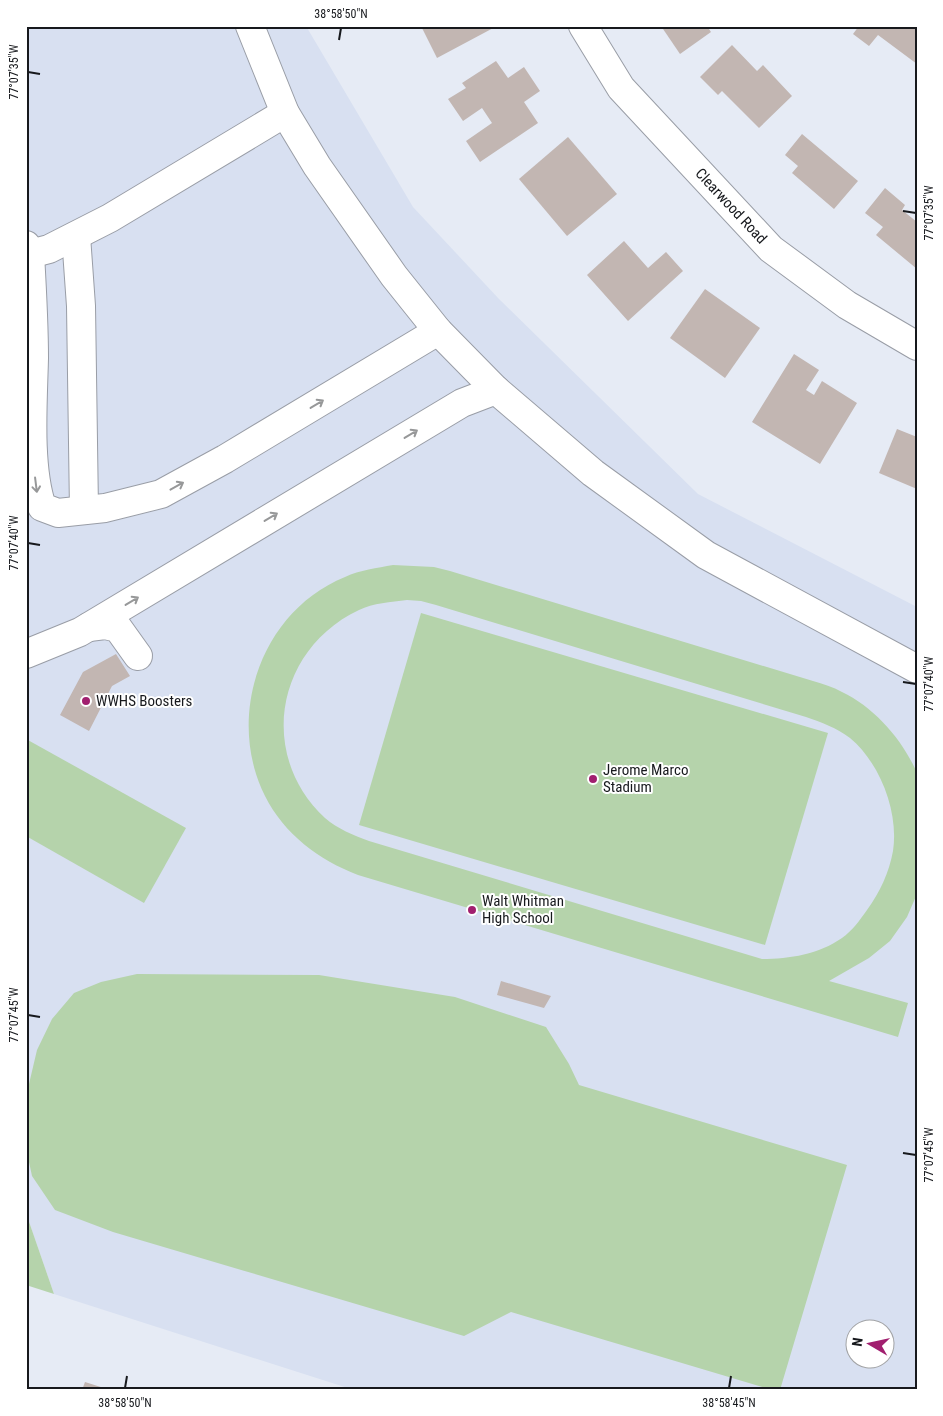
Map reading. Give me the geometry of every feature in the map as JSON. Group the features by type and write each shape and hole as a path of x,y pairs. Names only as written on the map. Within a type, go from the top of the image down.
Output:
{"street":[{"path":"250,26 285,113 317,166 394,276 438,330 496,390 592,473 706,555 917,669"},
{"name":"Clearwood Road","path":"583,26 621,88 771,249 847,305 917,346"},
{"path":"285,113 110,218 50,249 28,250 34,324 33,404 36,491 42,507 58,513 105,508 161,494 225,459 438,330"},
{"path":"76,236 81,306 84,510"},
{"path":"26,654 80,632 462,403 496,390"},
{"path":"89,626 105,625 118,628 138,656"}],"shaded area":[{"name":"Walt Whitman High School","path":"26,26 306,26 413,207 499,299 698,494 917,607 917,1390 354,1390 54,1294 26,1213"}],"green space":[{"path":"393,565 434,567 450,571 817,682 854,698 876,716 896,737 917,773 917,894 907,917 890,941 869,958 829,981 908,1003 898,1037 358,875 330,862 292,834 273,810 265,796 254,765 249,733 251,701 258,669 272,640 291,614 316,593 345,577","holes":["421,601 806,717 845,734 861,748 878,774 885,789 893,820 893,851 889,867 880,889 862,918 842,938 824,948 814,952 783,958 762,959 369,841 351,834 325,818 304,793 290,764 284,735 285,705 294,676 309,650 331,628 359,610 388,602"]},
{"name":"Jerome Marco Stadium","path":"421,613 828,733 765,945 359,825"},
{"path":"26,739 186,828 144,903 26,836"},
{"path":"137,974 319,975 455,997 546,1027 569,1064 579,1085 847,1165 780,1390 772,1390 511,1312 464,1336 113,1232 55,1210 32,1176 26,1148 26,1111 29,1084 37,1050 52,1019 74,993 101,982"},
{"path":"26,1213 54,1294 26,1285"}],"building":[{"path":"421,26 497,26 437,58"},
{"path":"661,26 707,26 711,32 680,54"},
{"path":"859,26 917,26 917,64 878,35 869,46 853,34"},
{"path":"732,45 757,71 763,65 792,96 759,128 722,91 718,95 700,77"},
{"path":"496,61 508,78 524,67 540,91 524,102 538,123 480,162 466,141 492,123 482,108 463,121 448,99 466,88 462,83"},
{"path":"802,134 858,181 834,209 792,173 798,166 785,155"},
{"path":"568,137 617,194 567,236 519,179"},
{"path":"885,188 905,205 902,210 917,222 917,269 876,235 883,227 865,213"},
{"path":"624,241 648,268 666,252 683,271 628,321 587,275"},
{"path":"705,289 760,328 725,378 670,338"},
{"path":"794,354 819,370 806,390 814,395 822,381 857,403 820,464 752,422"},
{"path":"897,429 917,437 917,489 879,473"},
{"name":"WWHS Boosters","path":"116,654 130,676 112,686 89,731 60,715 83,672"},
{"path":"501,981 551,996 544,1008 497,995"},
{"path":"85,1382 107,1389 107,1390 82,1390"}],"place":[{"name":"WWHS Boosters","path":"86,701"},
{"name":"Jerome Marco Stadium","path":"593,779"},
{"name":"Walt Whitman High School","path":"472,910"}]}
